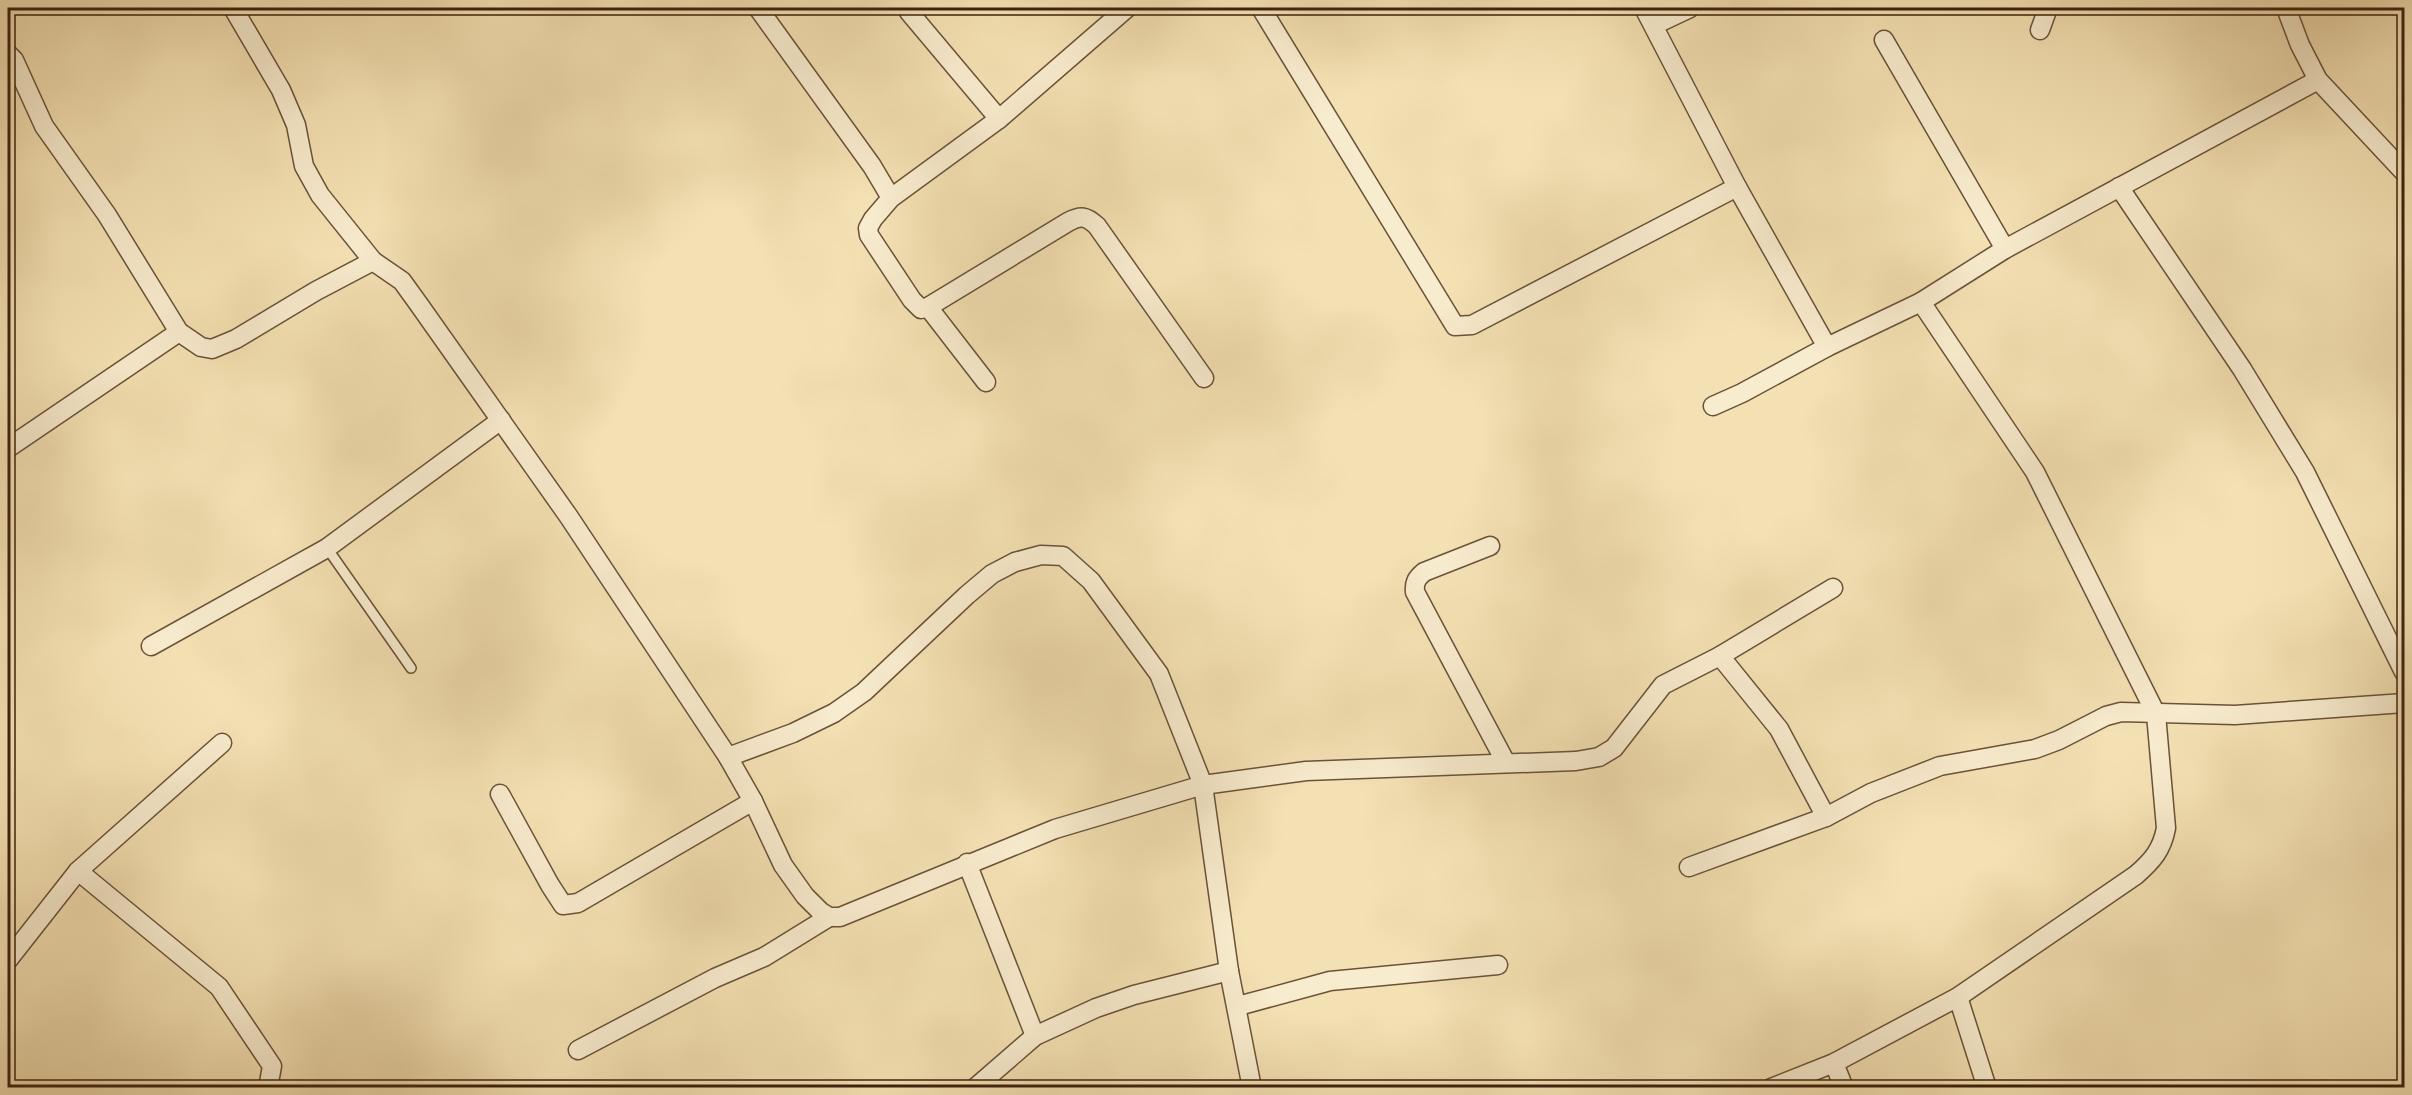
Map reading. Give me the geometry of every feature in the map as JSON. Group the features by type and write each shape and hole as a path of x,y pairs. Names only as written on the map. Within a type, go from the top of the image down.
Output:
{"street":[{"path":"233,8 281,90 296,125 304,166 320,195 373,261 402,281 501,420 569,517 728,757 753,801 783,865 805,896 829,917"},
{"path":"758,8 872,166 891,198"},
{"path":"1126,8 999,119 891,198 873,219 868,228 869,235 921,309 928,308 1079,216 1089,218 1102,233 1204,378"},
{"path":"1261,8 1455,326 1472,325 1737,187"},
{"path":"1644,8 1737,187 1827,347"},
{"path":"1654,26 1690,8"},
{"path":"2040,30 2048,8"},
{"path":"2286,8 2300,45 2318,80 2398,154 2404,172"},
{"path":"909,12 999,119"},
{"path":"1884,40 2005,249"},
{"path":"8,54 14,60 44,126 107,215 179,332 201,347 212,349 236,339 316,291 373,261"},
{"path":"1713,406 1921,302 2005,249 2318,80"},
{"path":"2119,187 2241,369 2305,472 2404,672"},
{"path":"1771,1088 1834,1063 1958,998 2136,875 2152,861 2163,845 2166,828 2156,714 2035,472 1921,302"},
{"path":"928,308 986,382"},
{"path":"8,448 179,332"},
{"path":"151,646 327,548 501,420"},
{"path":"1490,546 1424,572 1414,585 1415,592 1506,763"},
{"path":"728,757 803,728 834,713 864,692 992,574 1015,562 1041,555 1063,556 1091,581 1159,674 1203,785 1229,971 1238,1006 1252,1088"},
{"path":"578,1050 715,978 764,957 829,917 840,917 967,863 1055,829 1203,785 1306,771 1576,761 1599,757 1614,748 1663,685 1720,656 1833,588"},
{"path":"1720,656 1779,729 1826,817"},
{"path":"1689,867 1826,817 1871,793 1940,766 2035,749 2059,740 2106,716 2121,712 2235,715 2404,703"},
{"path":"8,960 78,871 222,743"},
{"path":"500,794 549,885 563,904 570,905 578,903 753,801"},
{"path":"967,863 1035,1036"},
{"path":"78,871 219,987 272,1066 268,1088"},
{"path":"1238,1006 1338,979 1498,965"},
{"path":"975,1088 1035,1036 1096,1008 1134,995 1229,971"},
{"path":"1958,998 1987,1088"},
{"path":"1834,1063 1844,1088"}],"lane":[{"path":"327,548 411,668"}]}
